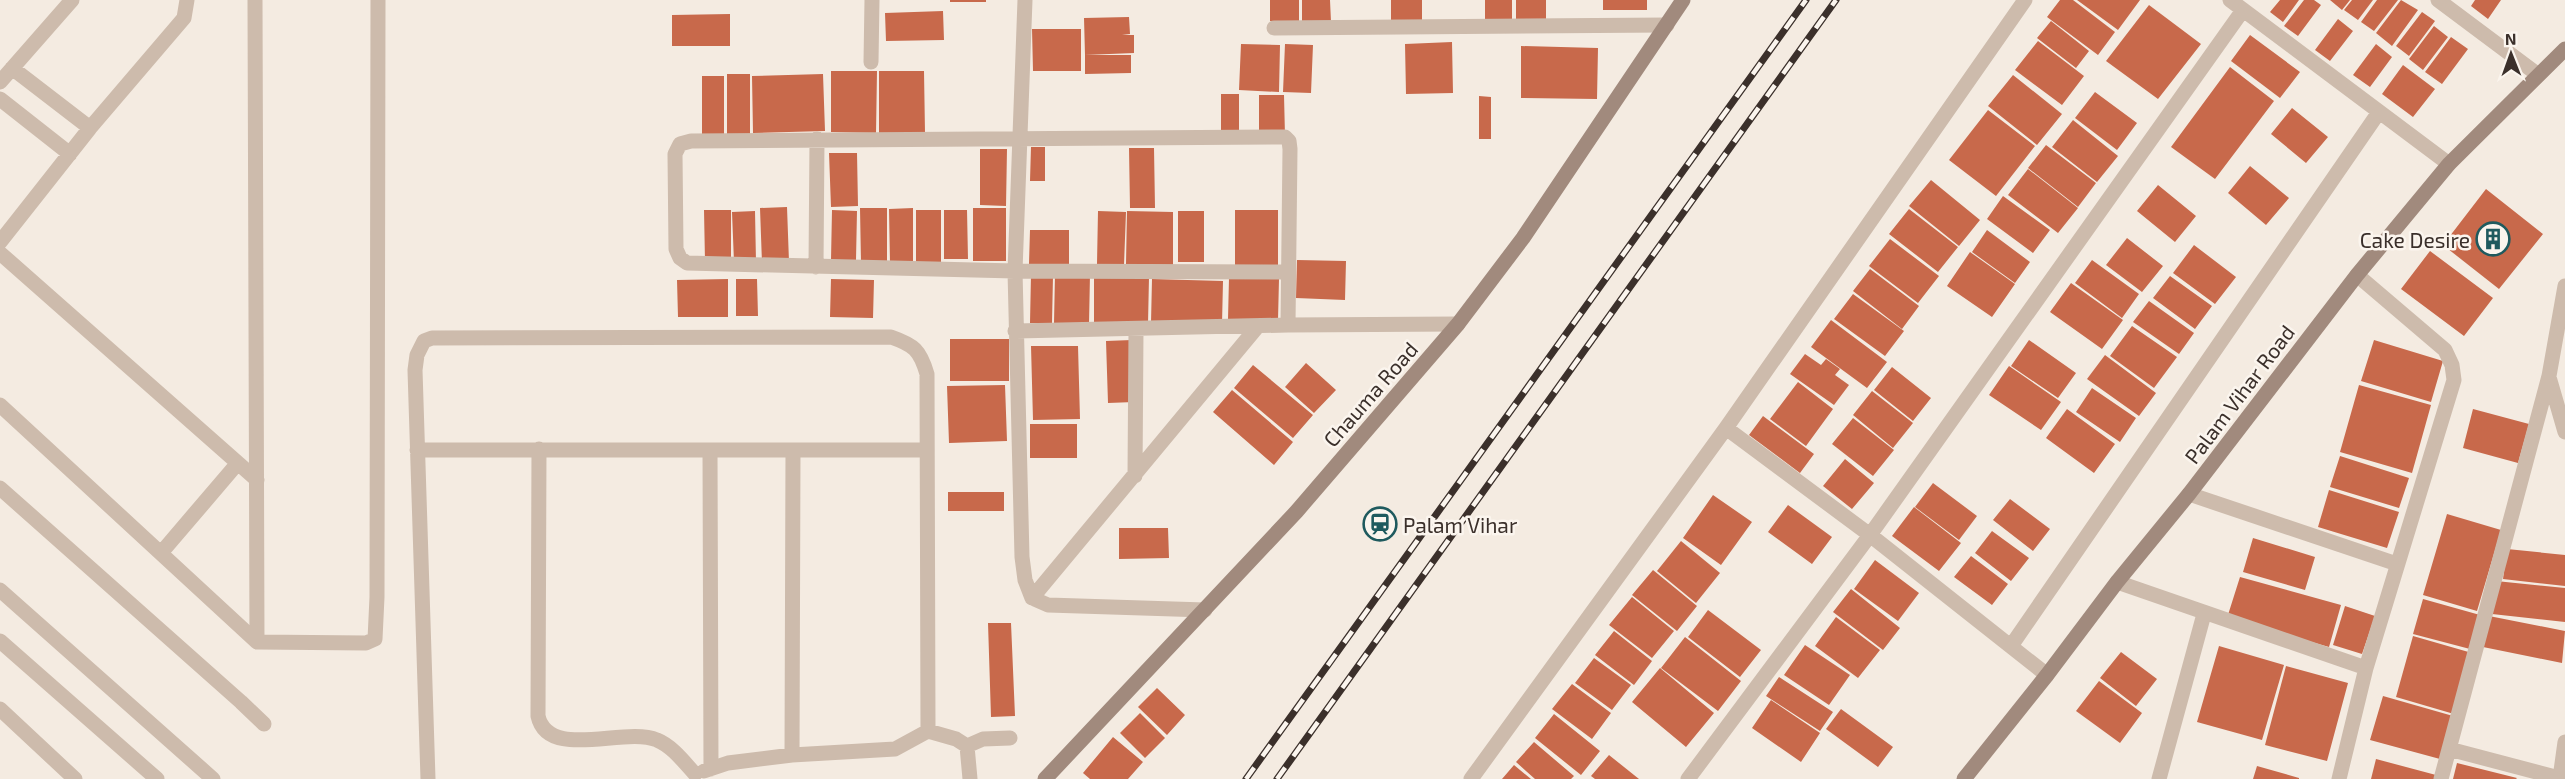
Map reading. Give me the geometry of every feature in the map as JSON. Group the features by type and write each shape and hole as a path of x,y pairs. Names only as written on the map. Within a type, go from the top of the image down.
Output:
{"street":[{"path":"0,82 72,0"},
{"path":"0,242 90,128 183,18 187,0"},
{"path":"255,0 257,642"},
{"path":"0,405 257,642 366,643 375,639 378,0"},
{"path":"871,62 872,0"},
{"path":"1025,0 1015,271 1022,557 1025,580 1032,598 1048,605 1205,610"},
{"name":"Chauma Road","path":"1045,779 1297,511 1458,324 1523,238 1683,0"},
{"path":"1472,779 1726,428 2025,0"},
{"path":"2230,0 2449,164"},
{"path":"2438,0 2537,75"},
{"path":"1688,779 1870,535 2243,10"},
{"path":"1274,28 1667,25"},
{"name":"Palam Vihar Road","path":"1964,779 2117,582 2189,494 2356,275 2449,164 2565,49"},
{"path":"12,68 90,128"},
{"path":"0,99 70,154"},
{"path":"2011,646 2379,112"},
{"path":"1288,272 1015,271 687,263 680,258 676,249 675,154 680,144 691,141 1285,137 1289,141 1290,149 1288,325"},
{"path":"816,267 817,139"},
{"path":"0,253 257,480"},
{"path":"2339,779 2367,668 2454,380 2452,365 2445,350 2356,275"},
{"path":"2440,779 2549,376 2565,292"},
{"path":"1015,331 1458,324"},
{"path":"1032,598 1258,326"},
{"path":"1135,476 1136,330"},
{"path":"428,779 417,450 417,355 424,341 432,338 891,337 909,343 923,360 927,374 928,731"},
{"path":"2549,376 2565,432"},
{"path":"1726,428 1870,535 2047,675"},
{"path":"539,449 538,716 540,725 546,733 562,740 640,737 656,739 679,756 694,776 728,763 792,755 895,749 928,731 956,739 967,746"},
{"path":"417,450 927,450"},
{"path":"710,450 711,769"},
{"path":"792,755 793,450"},
{"path":"161,553 237,464"},
{"path":"0,488 264,724"},
{"path":"2189,494 2397,564"},
{"path":"2117,582 2204,614 2367,668"},
{"path":"0,590 213,779"},
{"path":"2159,779 2204,614"},
{"path":"0,641 157,779"},
{"path":"0,709 75,779"},
{"path":"967,746 983,739 1010,738"},
{"path":"2449,749 2562,779 2565,742"},
{"path":"967,746 970,779"}],"building":[{"path":"950,0 986,0 986,2 950,2"},
{"path":"1270,0 1299,0 1299,21 1270,21"},
{"path":"1302,0 1330,0 1331,22 1302,22"},
{"path":"1391,0 1422,0 1422,25 1391,25"},
{"path":"1485,0 1512,0 1512,24 1485,24"},
{"path":"1516,0 1546,0 1546,26 1516,25"},
{"path":"1603,0 1647,0 1647,10 1603,10"},
{"path":"2060,0 2073,0 2115,32 2098,55 2047,17"},
{"path":"2077,0 2140,0 2118,30"},
{"path":"2280,0 2299,0 2283,22 2270,12"},
{"path":"2304,0 2314,0 2321,5 2298,36 2284,26"},
{"path":"2330,0 2350,0 2342,10"},
{"path":"2352,0 2373,0 2358,20 2344,10"},
{"path":"2377,0 2398,0 2374,31 2361,22"},
{"path":"2401,0 2418,10 2392,46 2376,33"},
{"path":"2475,0 2501,0 2488,19 2471,6"},
{"path":"2149,5 2201,44 2158,99 2106,61"},
{"path":"943,11 944,40 886,41 885,13"},
{"path":"2422,12 2435,21 2409,56 2396,46"},
{"path":"730,14 730,46 672,46 672,15"},
{"path":"1129,17 1130,34 1122,35 1134,35 1134,53 1085,55 1084,18"},
{"path":"2338,19 2353,31 2330,61 2315,50"},
{"path":"2051,21 2089,51 2076,68 2037,38"},
{"path":"2434,26 2448,37 2423,70 2409,59"},
{"path":"1032,29 1081,29 1081,71 1033,71"},
{"path":"2250,35 2300,72 2280,98 2231,61"},
{"path":"2451,37 2468,49 2442,84 2425,72"},
{"path":"2038,41 2084,76 2062,105 2015,70"},
{"path":"1452,42 1453,93 1406,94 1405,44"},
{"path":"1241,44 1280,45 1279,92 1239,90"},
{"path":"1285,44 1313,45 1311,93 1283,92"},
{"path":"2376,44 2392,57 2370,87 2353,75"},
{"path":"1521,46 1598,48 1597,99 1521,98"},
{"path":"1085,55 1131,55 1131,73 1085,74"},
{"path":"2403,65 2435,89 2413,117 2382,94"},
{"path":"2230,67 2274,101 2215,179 2171,147"},
{"path":"831,71 877,71 876,133 831,132"},
{"path":"879,71 924,71 925,133 879,133"},
{"path":"727,74 750,74 750,134 727,134"},
{"path":"823,74 825,131 753,133 752,76"},
{"path":"2013,75 2062,114 2037,145 1988,106"},
{"path":"702,76 724,76 724,134 702,134"},
{"path":"2095,92 2137,123 2117,150 2075,118"},
{"path":"1221,94 1239,94 1239,130 1221,131"},
{"path":"1259,95 1284,95 1285,136 1259,137"},
{"path":"1479,96 1491,97 1491,139 1479,139"},
{"path":"2292,108 2328,137 2306,163 2271,134"},
{"path":"1988,110 2035,146 1996,196 1949,160"},
{"path":"2073,120 2118,156 2097,182 2052,147"},
{"path":"2046,145 2096,183 2078,207 2028,168"},
{"path":"1031,147 1045,147 1045,181 1030,181"},
{"path":"1129,148 1154,148 1155,208 1130,208"},
{"path":"980,149 1007,149 1006,206 980,205"},
{"path":"829,153 857,153 858,206 831,207"},
{"path":"2250,166 2289,198 2266,225 2228,193"},
{"path":"2028,169 2078,208 2058,233 2008,195"},
{"path":"1931,180 1980,220 1959,246 1909,206"},
{"path":"2158,185 2196,216 2175,242 2137,211"},
{"name":"Cake Desire","path":"2486,189 2543,234 2499,289 2443,245"},
{"path":"2003,196 2050,230 2033,253 1987,219"},
{"path":"787,207 789,262 762,263 760,208"},
{"path":"860,208 887,208 887,262 861,262"},
{"path":"913,208 913,263 890,263 889,209"},
{"path":"973,208 1006,208 1006,261 973,261"},
{"path":"1909,209 1958,247 1938,272 1889,234"},
{"path":"704,210 731,210 731,261 705,261"},
{"path":"832,210 857,211 856,260 831,260"},
{"path":"916,210 941,210 941,262 916,262"},
{"path":"944,210 967,210 968,259 944,259"},
{"path":"1235,210 1278,210 1278,266 1235,266"},
{"path":"755,211 756,262 734,262 732,212"},
{"path":"1098,211 1126,212 1124,265 1097,264"},
{"path":"1127,211 1173,212 1173,265 1126,264"},
{"path":"1178,211 1204,211 1204,262 1178,262"},
{"path":"1030,230 1069,230 1069,265 1029,264"},
{"path":"1987,230 2030,262 2015,283 1972,252"},
{"path":"2127,238 2163,266 2142,292 2106,265"},
{"path":"1890,239 1939,276 1918,303 1869,266"},
{"path":"2194,245 2236,277 2215,304 2173,273"},
{"path":"2430,251 2493,298 2464,336 2401,289"},
{"path":"1970,252 2015,284 1992,317 1947,286"},
{"path":"1297,260 1346,261 1345,300 1296,298"},
{"path":"2092,260 2139,294 2122,318 2075,283"},
{"path":"1870,269 1919,306 1902,329 1853,291"},
{"path":"1055,274 1090,274 1089,324 1054,323"},
{"path":"1031,275 1053,276 1052,323 1030,323"},
{"path":"1094,276 1149,277 1148,324 1094,324"},
{"path":"2170,276 2212,306 2195,329 2153,298"},
{"path":"1229,278 1279,279 1278,320 1228,319"},
{"path":"728,279 728,317 678,317 677,280"},
{"path":"736,279 757,279 758,316 736,316"},
{"path":"831,279 874,280 873,318 830,317"},
{"path":"1152,279 1223,281 1222,324 1151,323"},
{"path":"2071,283 2123,320 2102,349 2050,312"},
{"path":"1853,294 1904,331 1885,356 1834,319"},
{"path":"2149,301 2194,333 2179,354 2133,322"},
{"path":"1831,320 1887,362 1867,388 1811,347"},
{"path":"2132,326 2177,357 2154,388 2110,356"},
{"path":"950,339 1009,339 1009,381 950,381"},
{"path":"1132,340 1134,402 1108,403 1106,341"},
{"path":"2029,340 2076,373 2058,398 2011,366"},
{"path":"2374,340 2443,361 2431,402 2361,381"},
{"path":"1031,346 1078,346 1080,419 1033,420"},
{"path":"1805,354 1821,365 1826,359 1840,369 1835,375 1849,385 1834,405 1790,374"},
{"path":"2105,355 2156,393 2139,416 2087,379"},
{"path":"1306,363 1336,390 1314,413 1285,387"},
{"path":"1253,365 1313,415 1293,438 1234,388"},
{"path":"2009,366 2061,402 2041,430 1989,395"},
{"path":"1892,367 1931,398 1913,421 1874,390"},
{"path":"1798,382 1833,409 1806,446 1770,419"},
{"path":"1005,385 1007,441 949,443 947,386"},
{"path":"2359,385 2431,405 2412,473 2340,452"},
{"path":"2092,388 2136,418 2120,442 2076,412"},
{"path":"1232,390 1293,442 1274,465 1213,412"},
{"path":"1872,391 1913,423 1893,448 1853,415"},
{"path":"2067,409 2115,444 2094,473 2046,438"},
{"path":"2473,409 2529,424 2518,463 2463,448"},
{"path":"1763,416 1814,454 1800,473 1749,435"},
{"path":"1853,418 1894,450 1873,476 1832,444"},
{"path":"1030,424 1077,424 1077,458 1030,458"},
{"path":"2340,456 2409,478 2399,508 2330,487"},
{"path":"1845,459 1874,483 1852,509 1823,486"},
{"path":"1933,483 1977,516 1959,540 1915,507"},
{"path":"2329,490 2399,512 2387,548 2318,527"},
{"path":"948,492 1004,492 1004,511 948,511"},
{"path":"1713,495 1752,522 1721,565 1683,538"},
{"path":"2010,499 2050,529 2033,551 1993,520"},
{"path":"1788,505 1832,537 1812,564 1768,532"},
{"path":"1914,507 1961,543 1939,571 1892,536"},
{"path":"2447,514 2501,530 2477,611 2423,595"},
{"path":"1119,528 1168,528 1169,558 1119,559"},
{"path":"1992,531 2029,558 2011,581 1975,553"},
{"path":"2253,538 2315,557 2305,590 2243,572"},
{"path":"1681,541 1720,573 1696,603 1657,571"},
{"path":"2507,549 2565,555 2565,586 2503,579"},
{"path":"1971,556 2008,584 1992,605 1954,577"},
{"path":"1875,560 1919,593 1898,621 1854,589"},
{"path":"1653,570 1697,606 1677,631 1632,595"},
{"path":"2240,577 2341,605 2329,647 2227,618"},
{"path":"2496,581 2565,588 2565,622 2492,614"},
{"path":"1851,589 1900,628 1883,650 1833,612"},
{"path":"1632,597 1674,631 1652,658 1609,625"},
{"path":"2423,599 2480,615 2470,649 2413,634"},
{"path":"2345,606 2375,616 2362,654 2333,645"},
{"path":"1708,610 1761,650 1740,677 1688,637"},
{"path":"2489,616 2565,631 2562,663 2483,647"},
{"path":"1836,617 1880,650 1858,678 1815,646"},
{"path":"988,623 1011,623 1015,716 991,717"},
{"path":"1614,631 1652,661 1634,685 1595,655"},
{"path":"2413,636 2472,653 2454,714 2396,697"},
{"path":"1685,637 1741,681 1718,711 1661,668"},
{"path":"1805,645 1850,675 1829,705 1784,675"},
{"path":"2219,646 2284,665 2262,740 2197,722"},
{"path":"2121,652 2157,679 2136,706 2100,678"},
{"path":"1594,658 1631,685 1612,710 1575,683"},
{"path":"2286,666 2348,683 2327,761 2265,745"},
{"path":"1660,668 1714,713 1686,747 1632,702"},
{"path":"1779,677 1833,712 1820,731 1766,696"},
{"path":"2099,681 2142,713 2120,743 2076,711"},
{"path":"1572,684 1611,713 1592,739 1552,709"},
{"path":"1157,688 1185,715 1167,735 1138,707"},
{"path":"2383,696 2453,716 2440,759 2370,740"},
{"path":"1771,700 1820,733 1801,762 1752,728"},
{"path":"1841,709 1893,747 1878,767 1826,729"},
{"path":"1140,713 1165,738 1145,758 1120,733"},
{"path":"1554,714 1600,751 1581,775 1535,738"},
{"path":"1113,737 1143,762 1128,779 1090,779 1083,773"},
{"path":"1534,742 1574,776 1571,779 1535,779 1516,762"},
{"path":"1609,755 1639,779 1595,779 1591,776"},
{"path":"2376,759 2436,775 2435,779 2371,779"},
{"path":"2457,763 2517,778 2453,779"},
{"path":"1514,765 1531,779 1502,779"},
{"path":"2257,766 2299,778 2299,779 2253,779"}],"railway":[{"path":"1246,779 1806,0"},
{"path":"1277,779 1836,0"}],"place":[{"name":"Cake Desire","path":"2493,239"},
{"name":"Palam Vihar","path":"1380,524"}]}
